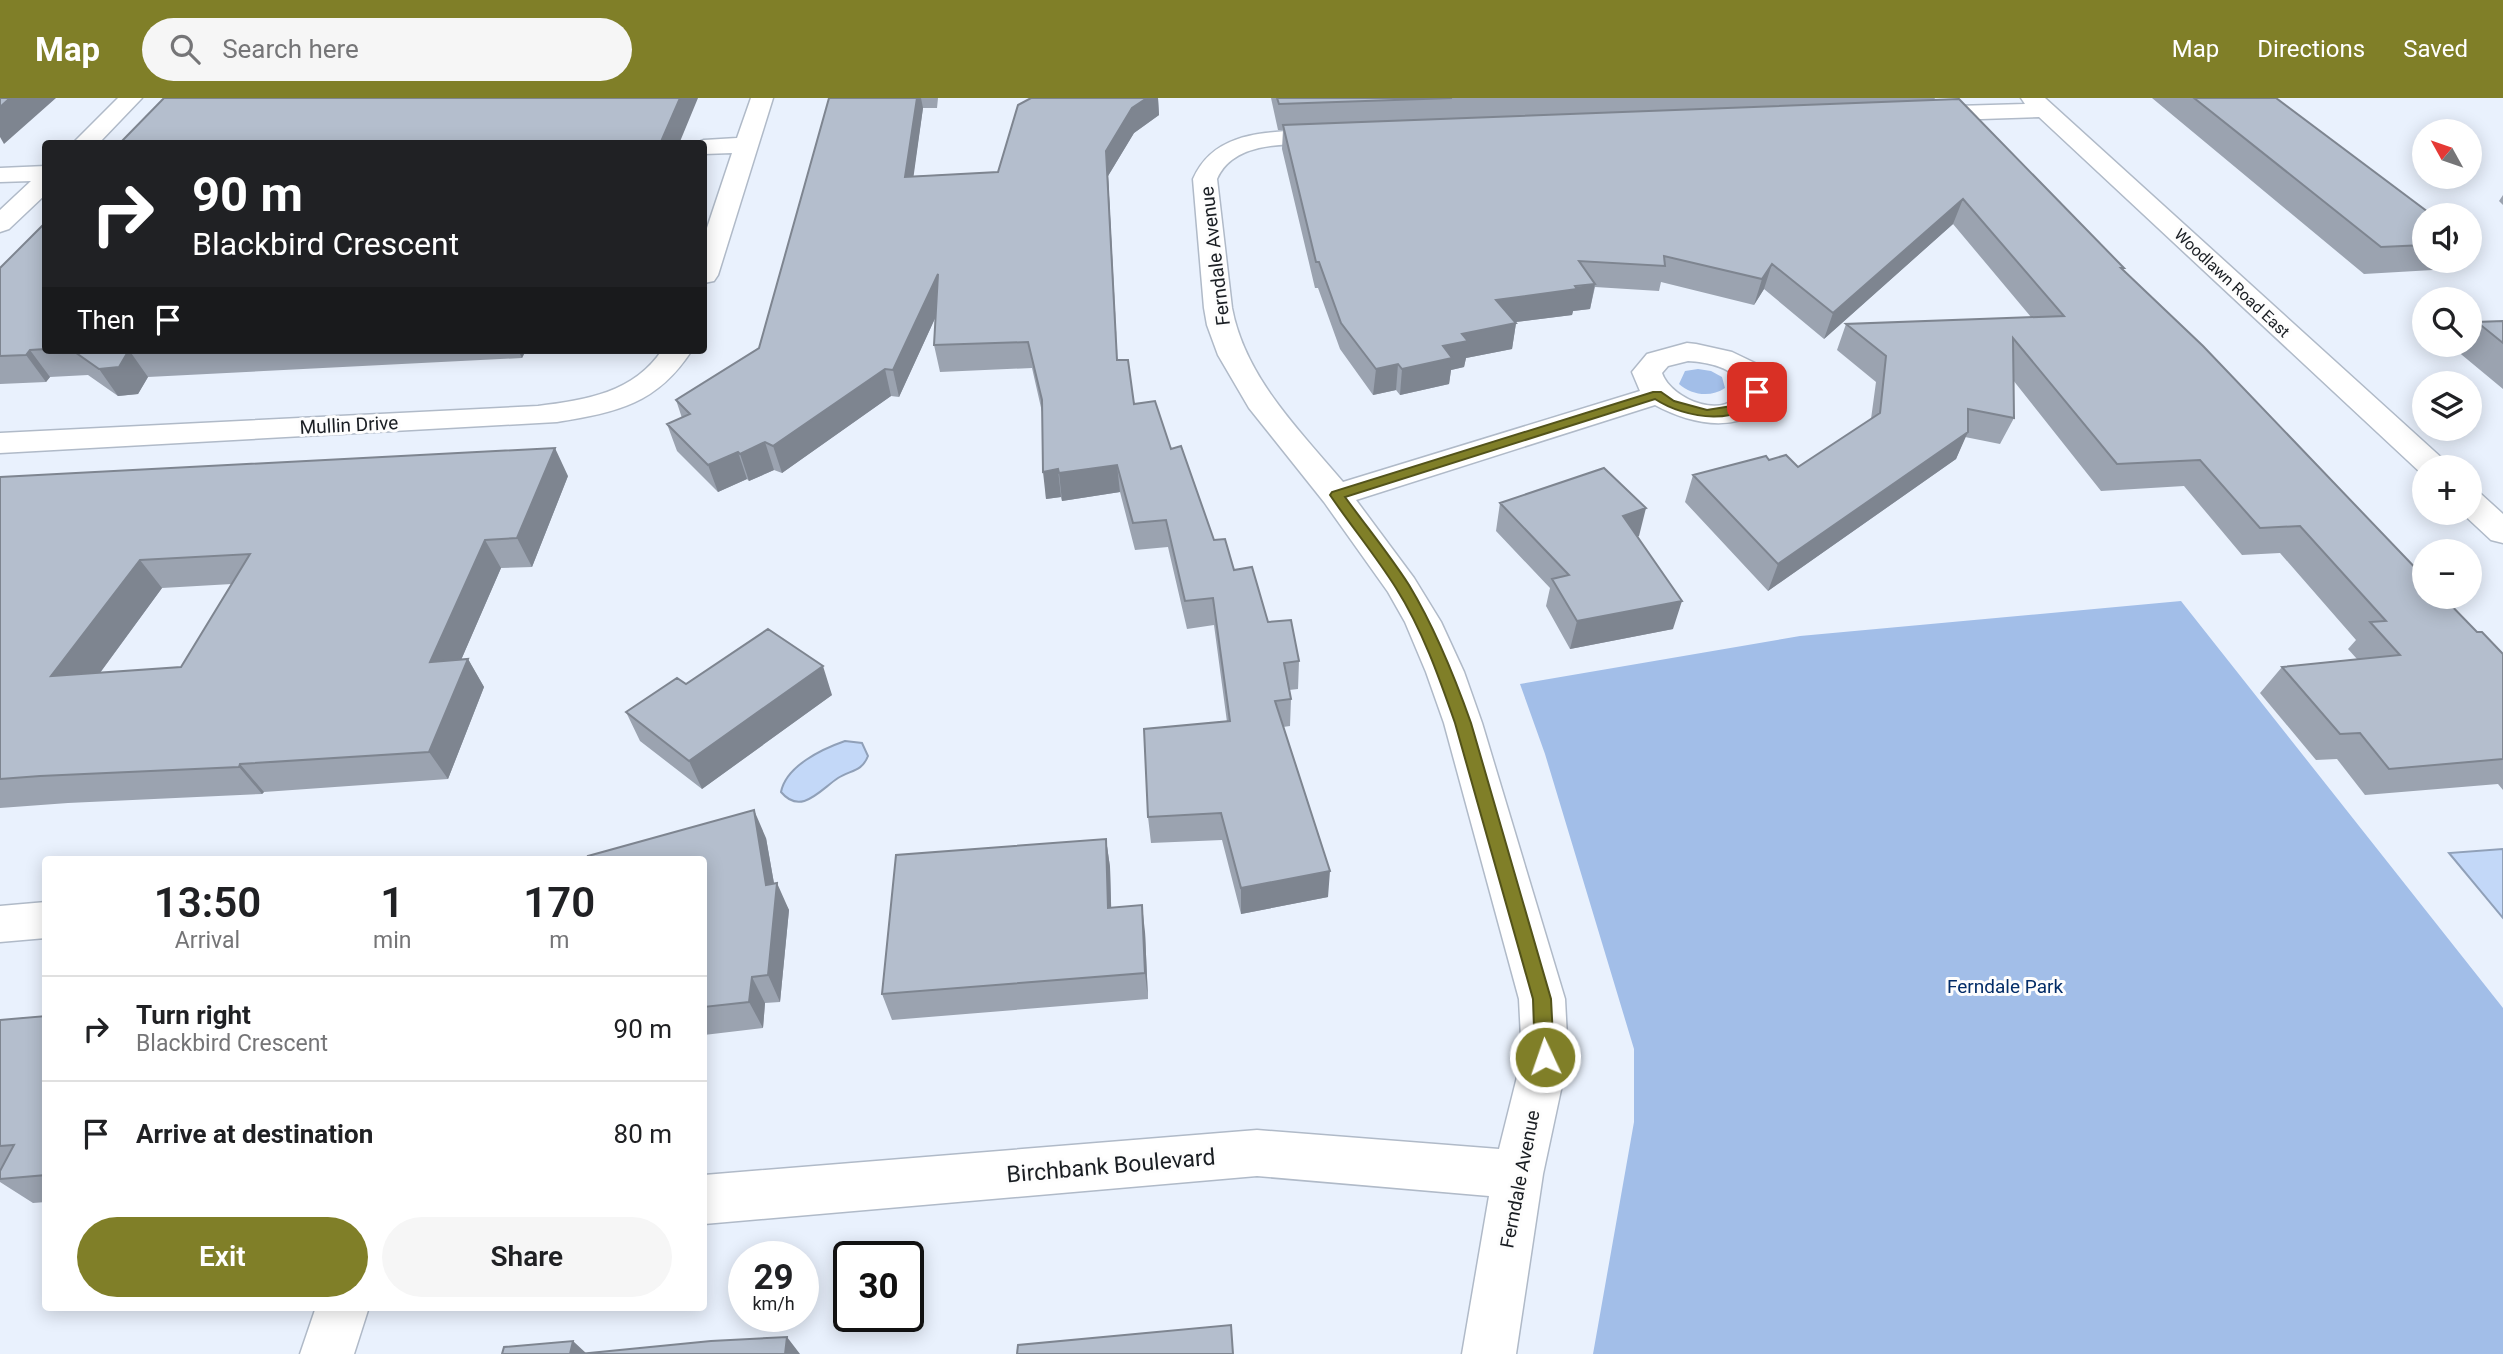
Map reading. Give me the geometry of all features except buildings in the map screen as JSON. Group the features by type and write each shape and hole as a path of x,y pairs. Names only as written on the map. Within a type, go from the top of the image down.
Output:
{"street":[{"path":"87,140 131,98"},
{"path":"707,266 762,98"},
{"path":"1893,115 2038,104"},
{"name":"Woodlawn Road East","path":"2038,104 2420,455"},
{"name":"Ferndale Avenue","path":"1356,136 1282,139 1240,146 1216,158 1207,168 1205,178 1216,298 1221,325 1251,389 1336,495 1402,586 1423,622 1463,723 1542,999 1545,1057 1518,1174 1489,1354"},
{"path":"707,147 746,145"},
{"path":"0,175 42,173"},
{"path":"0,224 42,184"},
{"name":"Mullin Drive","path":"0,443 517,416 585,410 611,402 650,382 670,363 675,354"},
{"path":"1336,495 1657,395"},
{"path":"2482,513 2503,532"},
{"path":"0,924 42,920"},
{"name":"Birchbank Boulevard","path":"707,1200 1256,1153 1518,1174"},
{"path":"327,1354 342,1311"}],"green space":[{"path":"1685,371 1711,371 1722,377 1725,388 1714,393 1701,394 1689,391 1679,384"},
{"name":"Ferndale Park","path":"2181,601 2503,1008 2503,1354 1593,1354 1634,1122 1634,1049 1545,754 1520,684 1800,636"}],"shaded area":[{"path":"845,741 862,743 868,756 859,768 803,801 788,799 781,792 784,783 797,767 816,754"},
{"path":"2503,849 2503,918 2449,853"}],"route":[{"path":"1545,1057 1542,999 1449,681 1423,622 1402,586 1336,495 1657,395 1688,410 1707,414 1741,409 1752,401 1757,392"}]}
